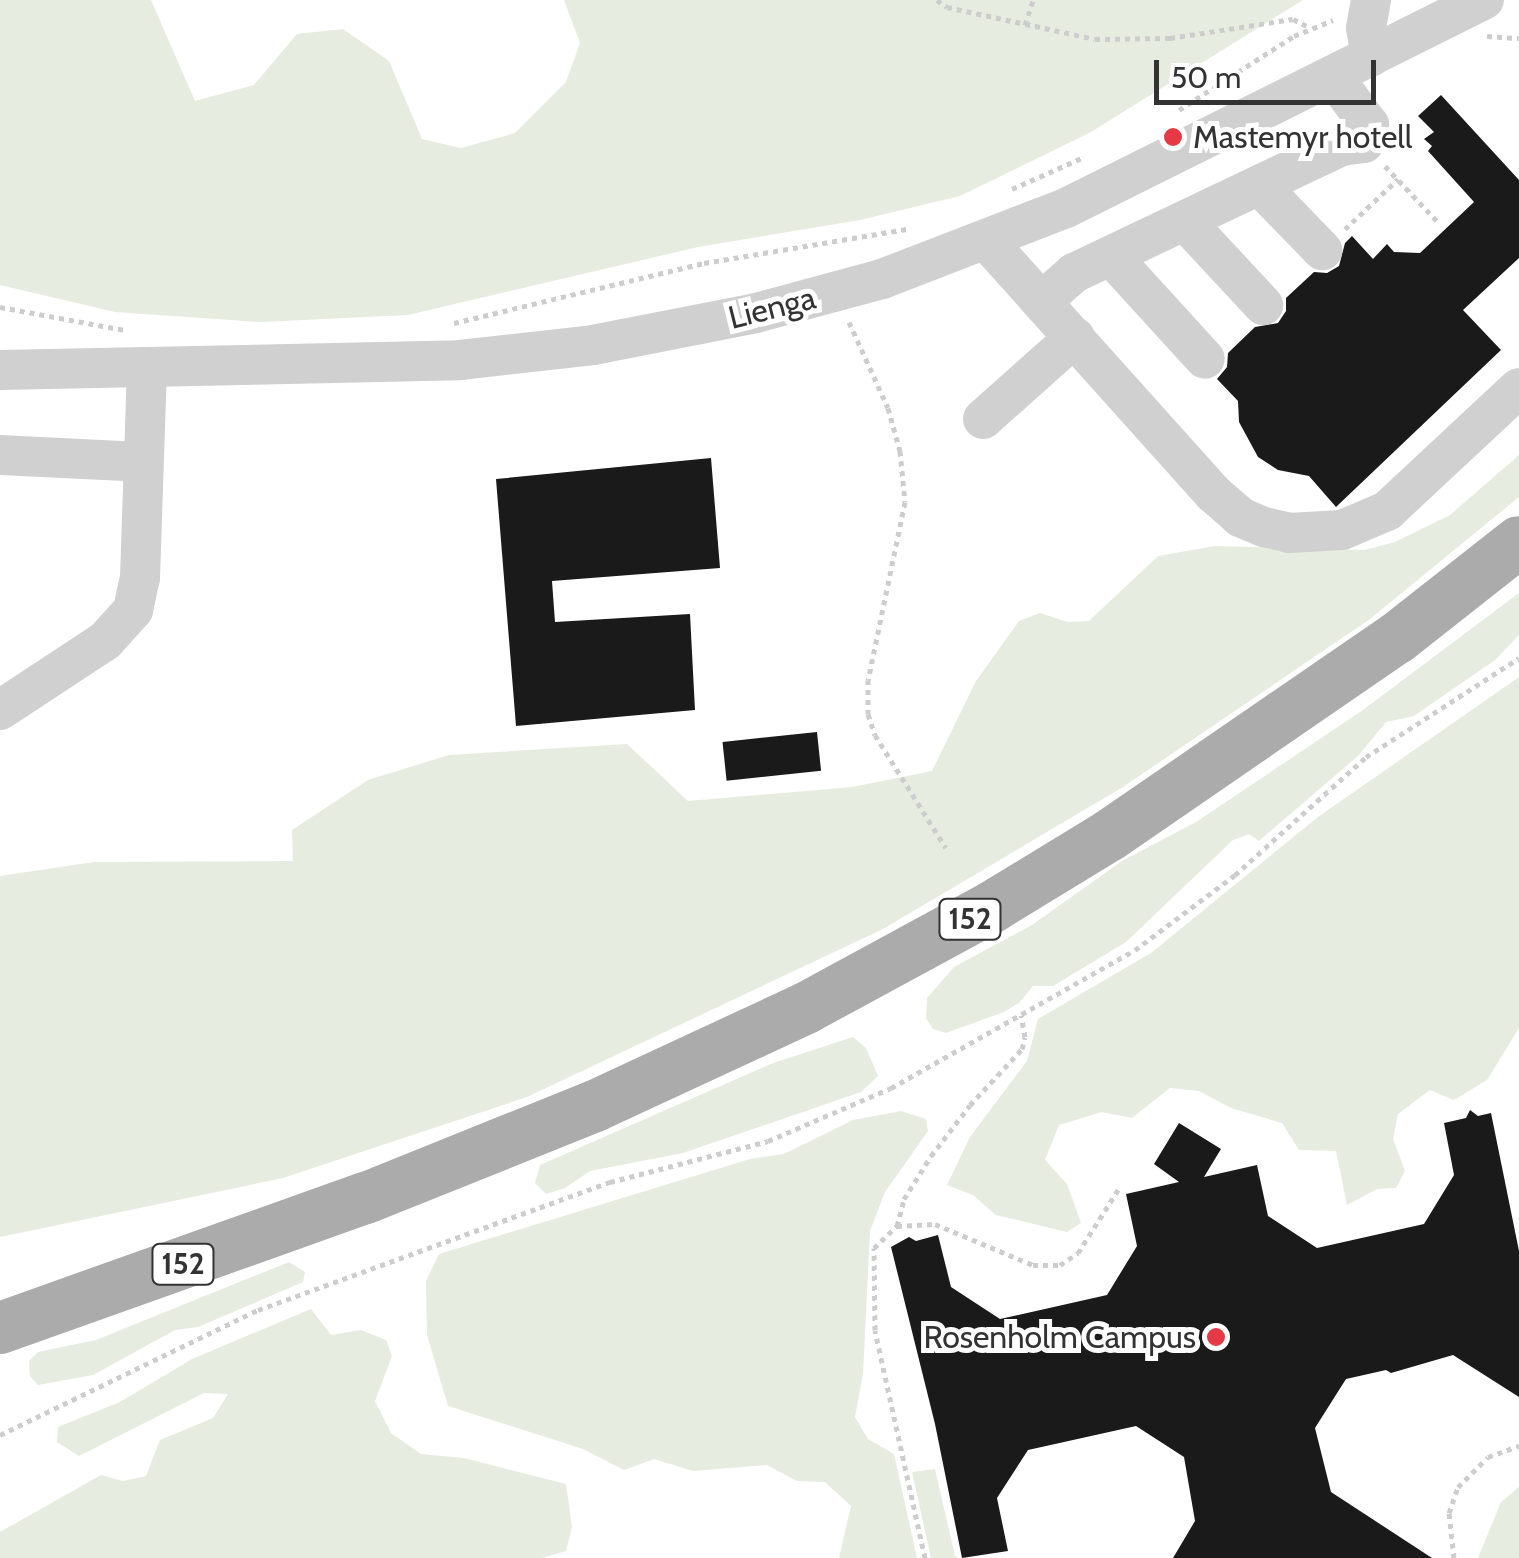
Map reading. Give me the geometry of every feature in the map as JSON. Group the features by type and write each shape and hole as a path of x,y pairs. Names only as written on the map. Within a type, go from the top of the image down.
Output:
{"main road":[{"name":"152","path":"0,1328 366,1198 644,1084 806,1008 992,907 1110,835 1397,638 1519,542"}],"street":[{"path":"1357,8 1372,57"},
{"name":"Lienga","path":"0,370 370,364 528,354 703,326 834,293 986,240 1112,186 1372,57 1481,16"},
{"path":"1042,301 1074,273 1353,144 1369,125 1316,84"},
{"path":"1260,185 1322,250"},
{"path":"1185,221 1263,305"},
{"path":"986,240 1214,494 1240,517 1289,532 1342,530 1387,512 1519,388"},
{"path":"1111,256 1204,359"},
{"path":"983,418 1075,337"},
{"path":"0,710 104,642 133,610 140,578 140,462 147,368"},
{"path":"0,455 140,462"}],"path":[{"path":"936,0 946,6 1094,39 1170,38 1293,19 1310,28"},
{"path":"1025,25 1033,0"},
{"path":"1174,113 1310,28 1357,8"},
{"path":"1481,16 1519,38"},
{"path":"1353,144 1438,222"},
{"path":"994,196 1100,150"},
{"path":"437,327 704,264 913,228"},
{"path":"834,293 888,408 900,451 905,502 868,680 868,714 884,749 946,848"},
{"path":"0,306 130,331"},
{"path":"0,1435 131,1376 235,1320 362,1270 610,1182 752,1146 816,1123 891,1088 1135,950 1235,875 1358,764 1519,658"},
{"path":"925,1558 871,1302 874,1248 896,1226 904,1198 970,1105 1022,1050 1025,1037 1020,1015"},
{"path":"896,1226 922,1223 948,1228 1050,1267 1078,1253 1118,1190"},
{"path":"1454,1558 1449,1514 1458,1487 1488,1457 1519,1446"}],"shaded area":[{"path":"0,0 151,0 195,101 254,85 297,34 343,29 389,61 422,139 461,148 515,133 566,82 580,43 564,0 1303,0 1091,132 960,196 860,220 698,247 408,315 261,322 115,312 0,285"},
{"path":"1519,455 1519,497 1370,619 1123,787 883,929 527,1097 283,1178 0,1237 0,876 94,862 293,861 292,830 368,780 449,755 627,744 688,801 852,787 932,771 976,681 1019,621 1040,613 1068,622 1089,621 1158,556 1215,546 1365,550 1395,542 1450,515"},
{"path":"1519,593 1519,635 1495,660 1414,716 1386,722 1359,755 1259,841 1249,834 1233,840 1126,942 1053,986 1033,986 1019,1003 1004,1012 946,1033 933,1029 926,1018 927,998 954,967 1032,925 1122,861 1196,822 1363,710"},
{"path":"1519,677 1519,1028 1487,1080 1454,1100 1430,1090 1398,1114 1393,1139 1405,1171 1396,1188 1377,1189 1347,1205 1336,1151 1299,1150 1282,1123 1231,1108 1199,1091 1170,1088 1132,1118 1102,1112 1059,1125 1045,1160 1067,1184 1081,1223 1067,1232 996,1215 973,1195 947,1185 970,1137 1027,1061 1038,1019 1151,953 1318,817"},
{"path":"853,1037 866,1048 878,1076 861,1092 683,1153 590,1171 565,1188 546,1194 535,1183 540,1165 773,1063"},
{"path":"901,1111 926,1119 928,1131 885,1192 870,1231 863,1374 855,1417 868,1439 894,1454 917,1558 839,1558 851,1506 825,1482 797,1481 767,1465 693,1471 654,1459 624,1470 583,1449 448,1406 427,1335 426,1281 439,1254 750,1159 784,1154 853,1120"},
{"path":"289,1262 305,1272 303,1282 198,1327 175,1330 93,1375 38,1385 30,1376 29,1361 38,1352 96,1340"},
{"path":"311,1309 331,1335 361,1330 386,1340 392,1356 375,1401 391,1433 421,1454 464,1458 566,1484 572,1527 566,1551 542,1558 0,1558 0,1532 101,1475 123,1481 146,1476 160,1440 213,1418 228,1394 204,1393 79,1456 57,1442 58,1427 120,1402 192,1359"},
{"path":"935,1469 958,1558 931,1558 912,1472"},
{"path":"1519,1487 1519,1558 1478,1558 1501,1502"}],"building":[{"path":"1441,95 1519,180 1519,258 1463,310 1501,350 1336,507 1309,476 1278,470 1258,457 1239,422 1238,401 1217,379 1227,367 1228,353 1255,327 1278,323 1286,311 1286,298 1314,272 1327,273 1339,266 1345,243 1352,236 1373,259 1387,244 1394,252 1420,253 1474,202 1428,151 1432,146 1424,139 1434,132 1418,116"},
{"path":"711,458 720,568 552,581 555,622 690,614 695,710 516,726 496,479"},
{"path":"817,732 821,771 727,781 723,742"},
{"name":"Rosenholm Campus","path":"1470,1110 1478,1116 1491,1113 1519,1251 1519,1397 1453,1355 1391,1373 1386,1370 1346,1379 1315,1428 1331,1492 1432,1558 1173,1558 1195,1521 1184,1457 1136,1426 1028,1450 997,1498 1008,1551 962,1558 935,1424 891,1247 909,1237 916,1241 938,1235 951,1287 1000,1319 1107,1295 1137,1246 1126,1194 1179,1182 1154,1164 1179,1123 1221,1149 1204,1177 1257,1165 1268,1216 1317,1248 1424,1224 1454,1175 1444,1123 1466,1118"}],"place":[{"name":"Mastemyr hotell","path":"1173,137"},
{"name":"Rosenholm Campus","path":"1216,1337"}]}
